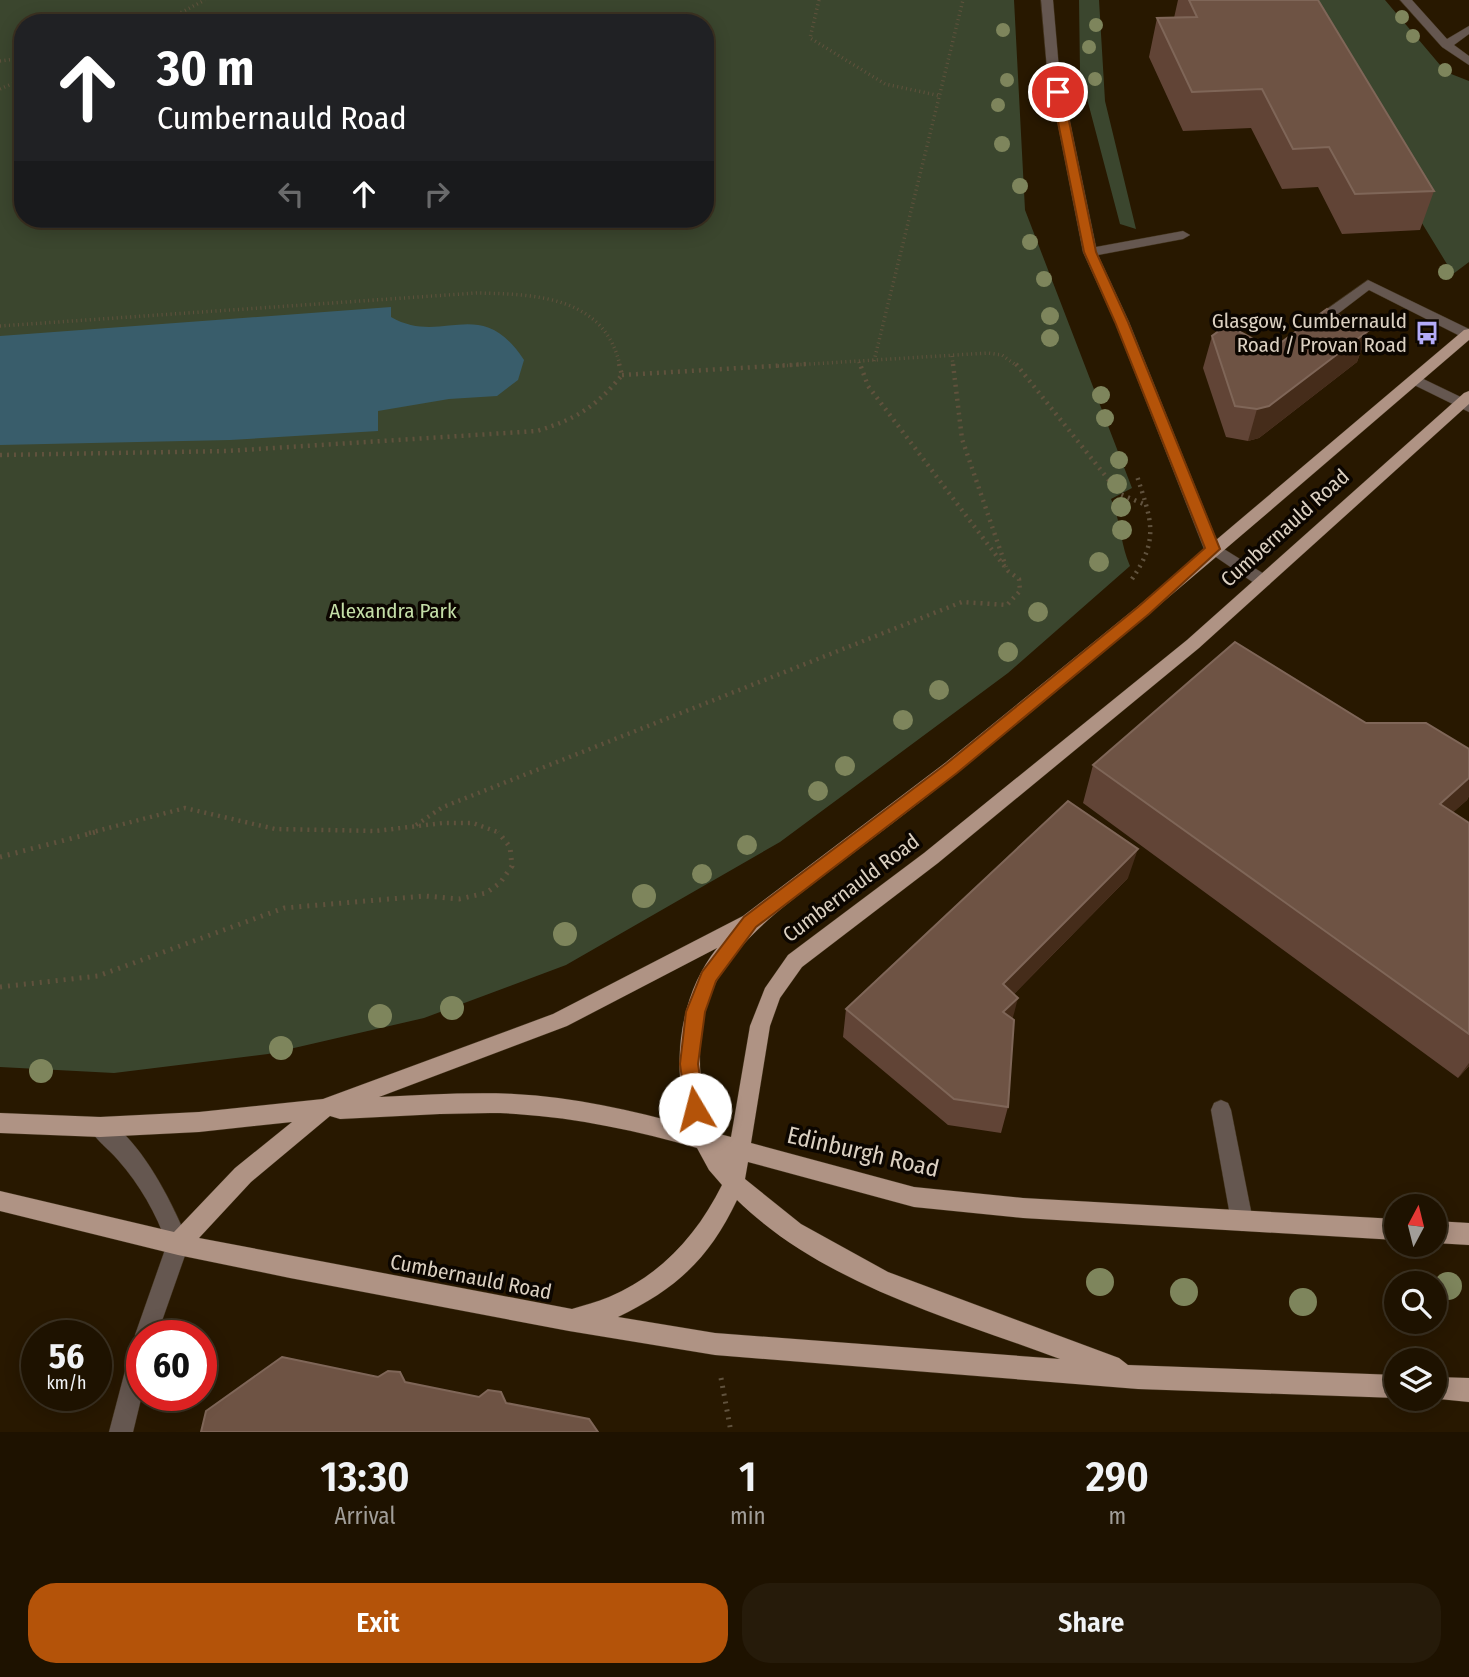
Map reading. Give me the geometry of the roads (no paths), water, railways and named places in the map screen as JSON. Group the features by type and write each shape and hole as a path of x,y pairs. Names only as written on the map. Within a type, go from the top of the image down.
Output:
{"main road":[{"name":"Cumbernauld Road","path":"750,922 951,768 1143,611 1212,549 1468,333"},
{"name":"Cumbernauld Road","path":"0,1202 178,1244 569,1320 610,1309 645,1292 684,1261 714,1224 734,1182 761,1026 772,994 795,961 931,858 1193,644 1466,402"},
{"path":"0,1123 100,1127 199,1122 323,1109 560,1020 750,922"},
{"path":"750,922 708,977 695,1012 689,1064 695,1109 705,1140 717,1162 734,1182 792,1230 882,1281 1138,1377"},
{"name":"Edinburgh Road","path":"323,1109 440,1104 514,1104 566,1109 639,1122 741,1152 914,1197 1023,1208 1384,1229"},
{"path":"178,1244 243,1175 323,1109"},
{"path":"1447,1233 1469,1234"},
{"path":"569,1320 715,1344 1138,1377 1384,1387"},
{"path":"1447,1389 1469,1390"}],"street":[{"path":"1047,0 1053,69 1090,252 1122,322 1212,549 1263,581"},
{"path":"1406,0 1446,45 1469,61"},
{"path":"1446,45 1469,29"},
{"path":"1090,252 1183,235"},
{"path":"1322,319 1368,284 1468,333"},
{"path":"1415,380 1466,402"},
{"path":"1221,1110 1242,1221"},
{"path":"100,1127 123,1148 159,1200 178,1244 151,1320"},
{"path":"121,1432 127,1411"}],"water":[{"path":"391,307 391,317 410,325 476,325 492,329 508,340 524,360 518,380 497,396 449,399 378,411 378,431 230,440 0,445 0,336"}],"place":[{"name":"Glasgow, Cumbernauld Road / Provan Road","path":"1427,333"}],"park label":[{"name":"Alexandra Park","path":"393,611"}]}
